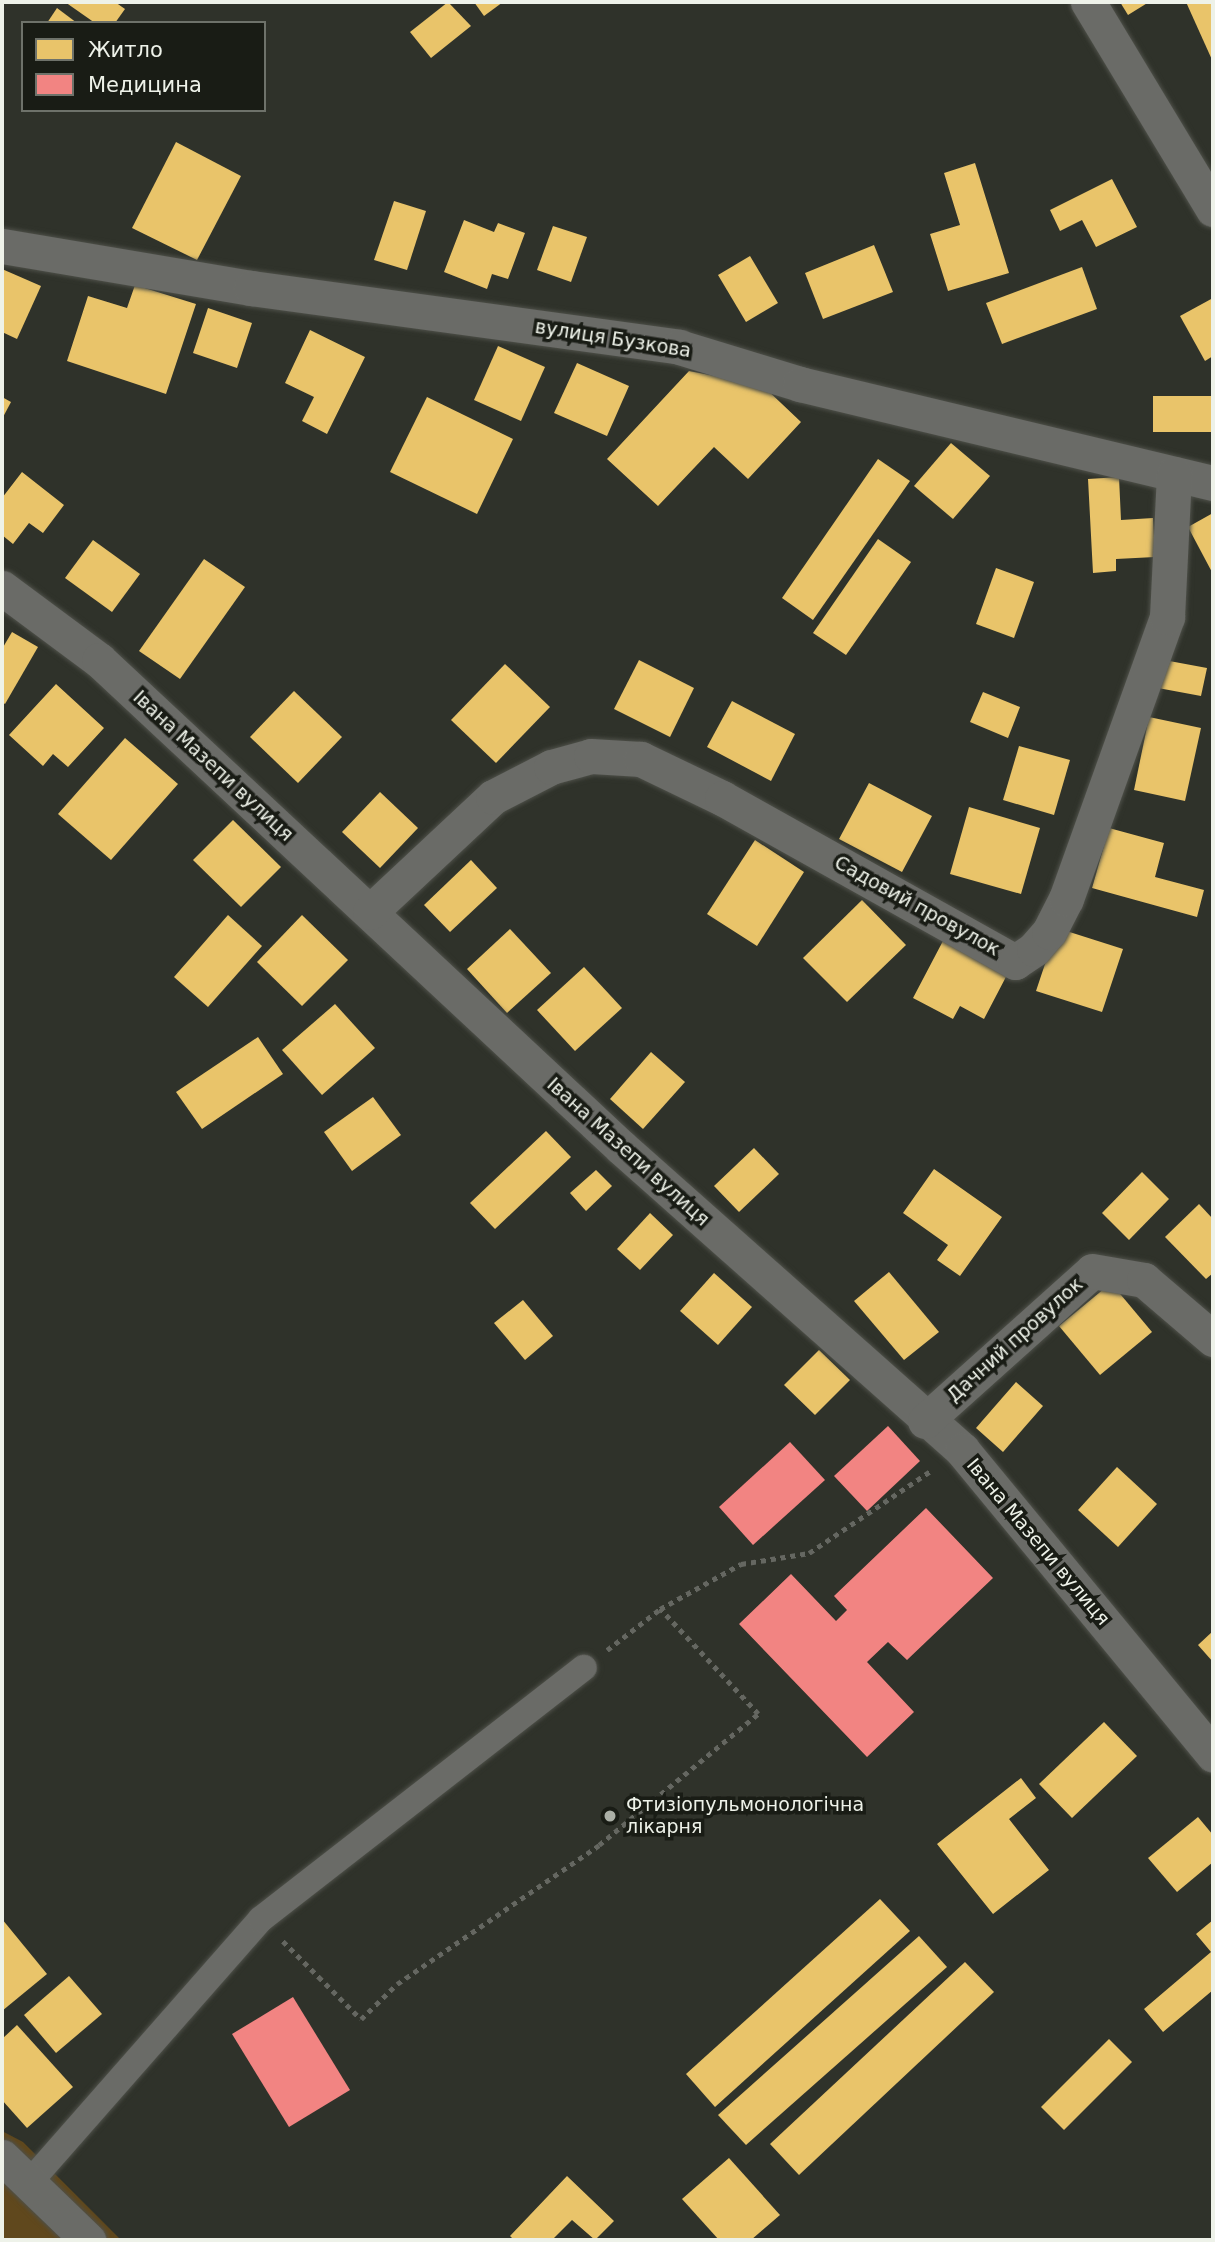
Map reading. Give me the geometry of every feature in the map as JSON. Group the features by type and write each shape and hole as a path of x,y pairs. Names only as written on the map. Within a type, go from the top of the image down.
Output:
{"street":[{"path":"1088,2 1213,209"},
{"name":"вулиця Бузкова","path":"2,246 251,288 679,347 800,384 1213,483"},
{"name":"Садовий провулок","path":"370,912 493,797 551,767 591,756 641,759 722,798 1016,962 1034,949 1049,932 1066,899 1167,617 1174,474"},
{"name":"Івана Мазепи вулиця","path":"2,588 99,660 622,1148 925,1421 961,1450 1213,1755"},
{"name":"Дачний провулок","path":"925,1421 1092,1271 1144,1280 1213,1339"},
{"path":"29,2183 261,1919 584,1668"},
{"path":"2,2157 88,2240"}],"path":[{"path":"584,1668 660,1609 741,1564 809,1553 961,1450"},
{"path":"261,1919 361,2019 397,1984 599,1845 758,1714 660,1609"}],"shaded area":[{"path":"2,2131 23,2142 121,2240 2,2240"}],"building: Житло":[{"path":"65,2 115,2 125,9 116,21 92,21"},
{"path":"448,2 471,26 431,58 410,32"},
{"path":"474,2 503,2 484,16"},
{"path":"1120,2 1149,2 1128,15"},
{"path":"1186,2 1213,2 1213,62"},
{"path":"57,8 74,21 48,21"},
{"path":"176,142 241,176 197,260 132,228"},
{"path":"975,163 1009,273 948,291 930,234 960,225 944,173"},
{"path":"1112,179 1137,227 1096,247 1082,220 1060,231 1050,210"},
{"path":"394,201 426,211 407,270 374,260"},
{"path":"464,220 494,232 498,223 525,233 508,279 492,274 487,289 444,272"},
{"path":"553,226 587,237 571,282 537,270"},
{"path":"874,245 893,292 823,319 805,273"},
{"path":"750,256 778,303 746,322 718,275"},
{"path":"1082,267 1097,309 1002,344 986,303"},
{"path":"2,269 41,286 17,339 2,332"},
{"path":"135,285 196,304 166,394 67,361 88,296 127,308"},
{"path":"1213,298 1213,356 1205,361 1180,316"},
{"path":"208,308 252,323 237,368 193,353"},
{"path":"310,330 365,357 327,434 302,421 314,397 285,383"},
{"path":"498,346 545,367 521,421 474,400"},
{"path":"577,363 629,386 607,436 554,413"},
{"path":"689,371 762,385 801,422 748,479 714,447 658,506 607,459"},
{"path":"1153,396 1213,396 1213,432 1153,432"},
{"path":"2,397 11,402 2,419"},
{"path":"427,397 513,439 477,514 390,472"},
{"path":"951,443 990,476 953,519 914,486"},
{"path":"878,459 910,481 813,620 782,598"},
{"path":"22,472 64,505 43,533 29,523 13,544 2,535 2,498"},
{"path":"1119,477 1121,520 1153,518 1155,557 1116,559 1116,571 1093,573 1088,479"},
{"path":"1213,513 1213,574 1188,527"},
{"path":"878,539 911,562 846,655 813,633"},
{"path":"93,540 140,574 112,612 65,578"},
{"path":"204,559 245,587 180,679 139,651"},
{"path":"996,568 1034,582 1014,638 976,624"},
{"path":"12,632 38,647 5,704 2,702 2,649"},
{"path":"639,660 694,688 670,737 614,709"},
{"path":"1164,660 1207,668 1201,696 1158,688"},
{"path":"505,664 550,707 496,763 451,720"},
{"path":"56,684 104,728 68,767 53,754 43,766 9,735"},
{"path":"294,691 342,737 298,783 250,737"},
{"path":"983,692 1020,707 1008,738 970,722"},
{"path":"732,701 795,734 771,781 707,747"},
{"path":"1149,717 1201,728 1185,801 1134,790"},
{"path":"125,738 178,784 111,860 58,814"},
{"path":"1019,746 1070,760 1054,815 1003,800"},
{"path":"869,783 932,816 902,872 839,839"},
{"path":"380,792 418,828 380,868 342,832"},
{"path":"969,807 1040,828 1021,894 950,874"},
{"path":"233,820 281,867 241,907 193,860"},
{"path":"1109,828 1164,843 1155,877 1204,890 1197,917 1092,888"},
{"path":"755,840 804,872 757,946 707,914"},
{"path":"471,860 497,888 450,932 424,905"},
{"path":"862,900 906,945 847,1002 803,958"},
{"path":"228,915 262,946 208,1007 174,977"},
{"path":"302,915 348,960 302,1006 257,962"},
{"path":"1057,928 1123,949 1102,1012 1036,991"},
{"path":"510,929 551,973 507,1013 467,969"},
{"path":"944,939 1008,973 984,1019 960,1006 953,1019 913,998"},
{"path":"584,967 622,1008 575,1051 537,1010"},
{"path":"335,1004 375,1048 322,1095 282,1050"},
{"path":"258,1037 283,1074 202,1129 176,1092"},
{"path":"651,1052 685,1082 643,1129 610,1099"},
{"path":"373,1097 401,1135 352,1171 324,1132"},
{"path":"546,1131 571,1157 495,1229 470,1203"},
{"path":"754,1148 779,1174 739,1212 714,1186"},
{"path":"934,1169 1002,1217 960,1276 937,1260 948,1245 903,1213"},
{"path":"596,1170 612,1186 586,1211 570,1193"},
{"path":"1142,1172 1169,1199 1129,1240 1102,1213"},
{"path":"1199,1204 1213,1219 1213,1273 1206,1279 1165,1237"},
{"path":"650,1213 673,1235 640,1270 617,1249"},
{"path":"889,1272 939,1332 904,1360 854,1301"},
{"path":"714,1273 752,1307 718,1345 680,1311"},
{"path":"1111,1283 1152,1332 1100,1375 1059,1326"},
{"path":"523,1300 553,1336 525,1360 494,1323"},
{"path":"819,1350 850,1380 815,1415 784,1385"},
{"path":"1016,1382 1043,1406 1003,1452 976,1428"},
{"path":"1117,1467 1157,1504 1118,1547 1078,1510"},
{"path":"1213,1631 1213,1662 1198,1645"},
{"path":"1104,1722 1137,1756 1072,1818 1039,1784"},
{"path":"1021,1778 1036,1798 1009,1819 1049,1870 993,1914 937,1844"},
{"path":"1198,1817 1213,1835 1213,1862 1177,1892 1148,1858"},
{"path":"880,1899 910,1931 715,2107 686,2074"},
{"path":"2,1919 47,1974 2,2011"},
{"path":"1213,1920 1213,1990 1163,2032 1144,2009 1211,1952 1196,1934"},
{"path":"919,1936 947,1967 746,2145 718,2115"},
{"path":"965,1962 994,1992 799,2175 770,2144"},
{"path":"69,1976 102,2014 56,2053 24,2015"},
{"path":"17,2025 73,2087 27,2128 2,2100 2,2039"},
{"path":"1109,2039 1132,2062 1064,2130 1041,2107"},
{"path":"729,2158 780,2215 751,2240 719,2240 682,2199"},
{"path":"567,2176 614,2221 595,2240 572,2220 552,2240 514,2240 510,2236"}],"building: Медицина":[{"path":"888,1426 920,1461 867,1511 834,1476"},
{"path":"790,1442 825,1480 753,1545 719,1507"},
{"path":"926,1508 993,1578 907,1660 888,1642 867,1662 914,1712 867,1757 739,1624 791,1574 836,1621 847,1610 834,1596"},
{"path":"293,1997 350,2090 289,2127 232,2034"}],"place":[{"name":"Фтизіопульмонологічна лікарня","path":"610,1816"}]}
